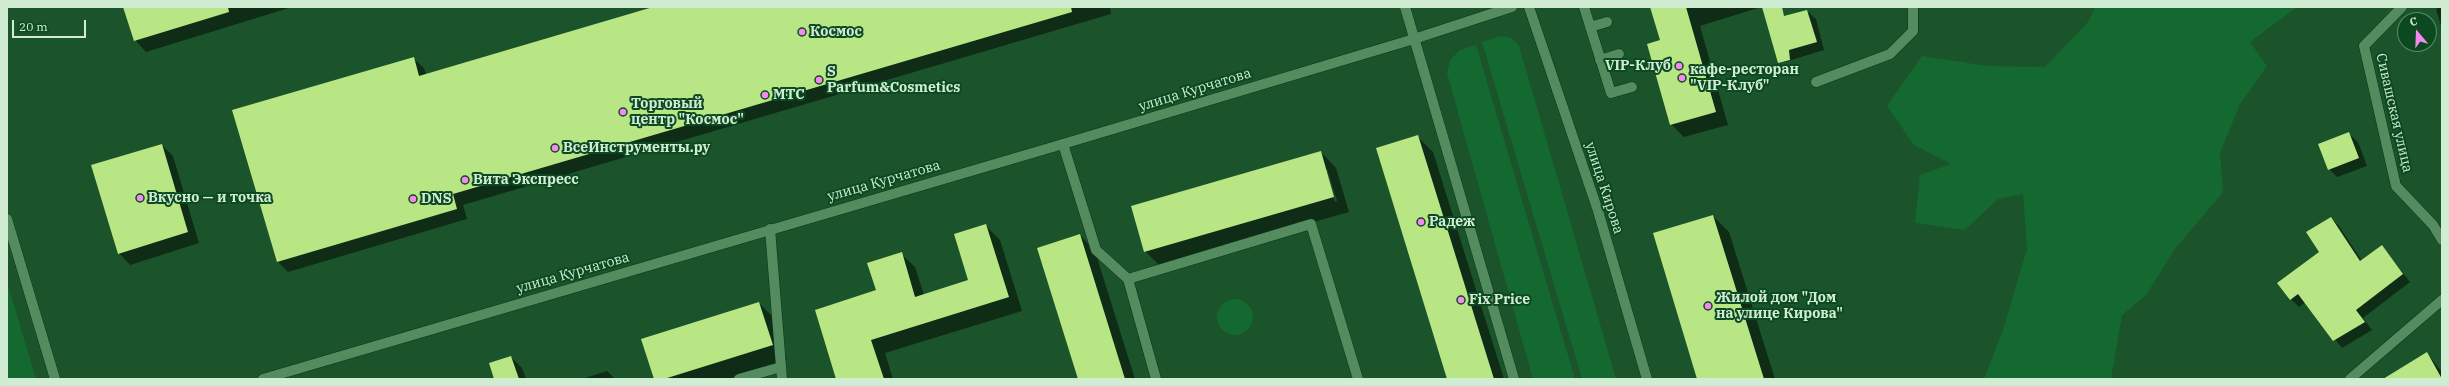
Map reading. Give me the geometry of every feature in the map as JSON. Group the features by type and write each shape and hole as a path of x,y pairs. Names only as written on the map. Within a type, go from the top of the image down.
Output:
{"street":[{"path":"1405,7 1514,379"},
{"name":"улица Курчатова","path":"263,379 1063,144 1414,39 1512,7"},
{"name":"улица Кирова","path":"1529,7 1598,211 1647,379"},
{"path":"1584,7 1611,93 1632,87"},
{"path":"1816,82 1890,54 1913,31 1913,7"},
{"name":"Сивашская улица","path":"2402,7 2364,46 2396,186 2433,225 2442,240"},
{"path":"1590,27 1606,22"},
{"path":"1600,60 1619,54"},
{"path":"1063,144 1096,250 1128,279 1156,379"},
{"path":"7,219 55,379"},
{"path":"1128,279 1310,224 1358,379"},
{"path":"770,229 782,379"},
{"path":"2350,379 2442,300"},
{"path":"739,379 781,366"}],"green space":[{"path":"2095,7 2297,7 2250,42 2267,66 2240,104 2220,153 2223,192 2174,250 2146,295 2122,315 2111,379 1984,379 2003,330 2027,249 2023,194 1998,199 1965,230 1915,223 1920,175 1951,164 1914,145 1887,106 1922,56 1987,66 2045,67 2089,21"},
{"path":"1501,36 1512,38 1519,46 1616,379 1582,379 1482,42"},
{"path":"1476,45 1575,379 1533,379 1447,73 1450,60 1460,50"},
{"path":"7,282 36,379 7,379"},
{"path":"1239,299 1248,304 1252,310 1252,324 1248,330 1239,335 1231,335 1222,330 1218,324 1217,313 1222,304 1228,300"}],"building":[{"path":"123,7 228,7 229,12 134,41"},
{"path":"653,7 1071,7 1072,12 453,194 457,209 277,262 232,110 414,57 419,76"},
{"name":"кафе-ресторан \"VIP-Клуб\"","path":"1650,7 1686,7 1716,112 1670,125 1647,44 1660,40"},
{"path":"1762,7 1782,7 1784,16 1807,10 1817,42 1789,50 1790,60 1778,63"},
{"path":"2349,132 2359,158 2328,170 2318,144"},
{"path":"1418,135 1494,379 1447,379 1376,148"},
{"name":"Вкусно — и точка","path":"162,144 188,232 118,254 91,165"},
{"path":"1321,151 1334,197 1144,252 1131,206"},
{"name":"Жилой дом \"Дом на улице Кирова\"","path":"1713,215 1764,379 1697,379 1653,233"},
{"path":"2331,217 2360,261 2382,245 2403,274 2356,310 2365,322 2333,341 2298,294 2290,300 2277,283 2319,252 2306,232"},
{"path":"986,224 1009,297 871,340 884,379 836,379 815,310 876,290 867,263 902,252 915,297 968,280 954,234"},
{"path":"1080,234 1125,379 1078,379 1037,248"},
{"path":"759,302 773,345 664,379 654,379 641,339"},
{"path":"2427,352 2442,379 2383,379"},
{"path":"511,356 519,379 494,379 489,363"}],"place":[{"name":"Космос","path":"802,32"},
{"name":"VIP-Клуб","path":"1679,66"},
{"name":"кафе-ресторан \"VIP-Клуб\"","path":"1682,78"},
{"name":"S Parfum&Cosmetics","path":"819,80"},
{"name":"МТС","path":"765,95"},
{"name":"Торговый центр \"Космос\"","path":"623,112"},
{"name":"ВсеИнструменты.ру","path":"555,148"},
{"name":"Вита Экспресс","path":"465,180"},
{"name":"Вкусно — и точка","path":"140,198"},
{"name":"DNS","path":"413,199"},
{"name":"Радеж","path":"1421,222"},
{"name":"Fix Price","path":"1461,300"},
{"name":"Жилой дом \"Дом на улице Кирова\"","path":"1708,306"}]}
